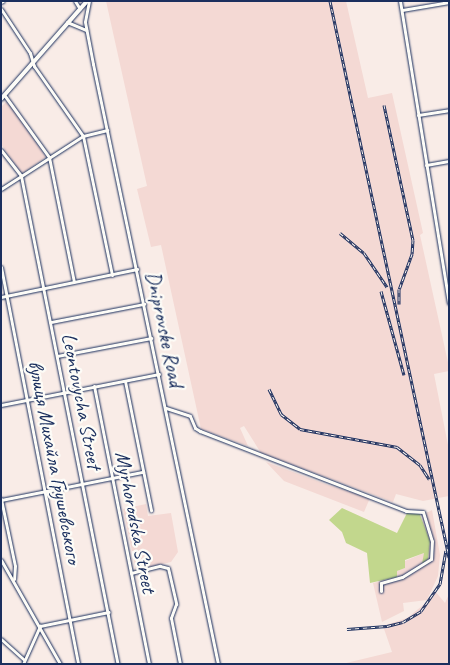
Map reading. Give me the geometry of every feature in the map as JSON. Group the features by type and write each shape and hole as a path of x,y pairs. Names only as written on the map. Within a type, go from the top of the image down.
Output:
{"main road":[{"path":"3,97 67,22 88,1"}],"street":[{"path":"75,1 80,10"},
{"name":"Dniprovske Road","path":"88,1 85,14 86,30 218,664"},
{"path":"400,1 449,303"},
{"path":"402,10 449,2"},
{"path":"1,9 83,136 112,275"},
{"path":"67,22 86,30"},
{"path":"3,97 49,157 74,282"},
{"path":"418,115 449,110"},
{"path":"1,189 83,136 107,130"},
{"name":"Leontovycha Street","path":"1,150 22,176 118,664"},
{"path":"426,165 449,161"},
{"name":"вулиця Михайла Грушевського","path":"1,267 71,620 78,664"},
{"path":"443,269 449,268"},
{"path":"1,297 137,269"},
{"path":"51,322 144,304"},
{"path":"57,356 151,338"},
{"path":"1,405 159,374"},
{"path":"125,381 151,510"},
{"name":"Myrhorodska Street","path":"94,386 149,664"},
{"path":"166,408 190,416 195,428 200,431 406,511 422,512 432,541 431,558 402,577 381,583 381,591"},
{"path":"14,579 15,566 1,500 143,472"},
{"path":"1,560 14,579 60,664"},
{"path":"131,573 166,566 176,604 173,613 180,664"},
{"path":"40,626 109,612"},
{"path":"1,639 23,662 40,626"}],"shaded area":[{"path":"106,1 346,1 368,98 392,93 423,233 420,235 449,367 449,371 434,374 449,450 449,496 423,501 396,494 393,502 261,453 244,426 240,428 248,446 201,429 161,245 151,247 137,189 147,186"},
{"path":"7,101 46,157 22,174 1,144 1,107"},
{"path":"266,462 370,498 364,512 284,481"},
{"path":"146,504 148,516 171,513 178,552 171,562 136,570 123,509"},
{"path":"432,510 440,555 438,576 427,600 403,603 404,611 382,622 373,583 397,577 397,571 405,568 405,561 424,553 424,558 428,559 422,515"},
{"path":"435,591 445,603 449,594 449,664 342,664 392,652 383,626 407,618 427,602"}],"green space":[{"path":"342,508 397,533 407,513 419,512 430,541 428,559 422,564 424,553 405,560 405,568 397,571 397,577 370,583 367,553 346,543 342,532 329,520"}],"railway":[{"path":"330,1 449,557"},
{"path":"384,105 413,240 412,254 399,289 399,304"},
{"path":"340,233 364,253 387,287"},
{"path":"381,291 404,375"},
{"path":"269,389 281,414 300,429 397,447 420,465 429,479"},
{"path":"347,629 387,626 403,622 421,611 440,584 446,551"}]}
